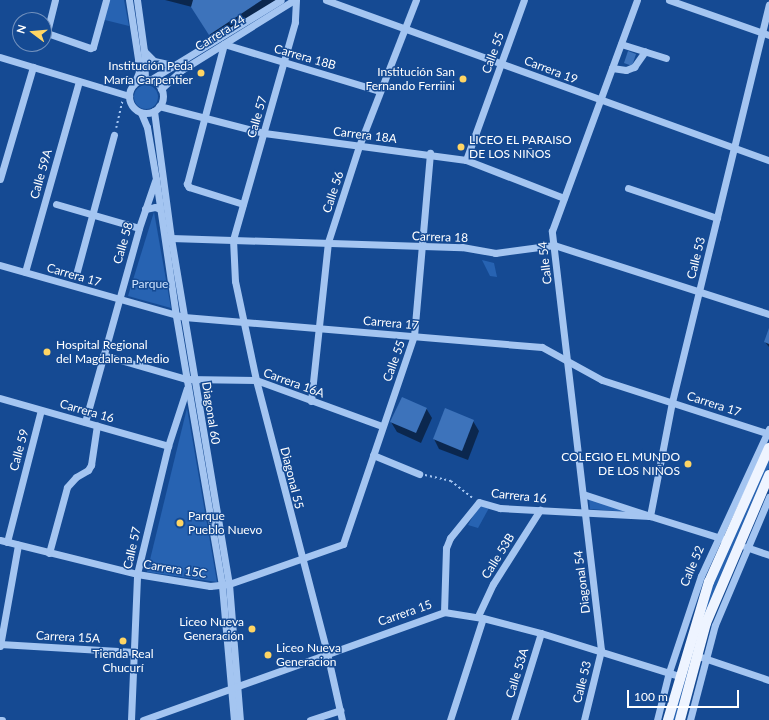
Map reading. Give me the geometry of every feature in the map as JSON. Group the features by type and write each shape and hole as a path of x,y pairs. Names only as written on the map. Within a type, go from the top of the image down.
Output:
{"main road":[{"name":"Calle 52","path":"668,720 679,676 723,539 769,448"},
{"path":"680,720 727,570 769,475"}],"street":[{"path":"55,0 47,33 90,48 93,47 106,0"},
{"path":"126,95 134,84 139,72 129,0"},
{"path":"0,57 126,95 134,108 141,112 154,111 160,106 162,95 161,89 148,80 137,0"},
{"name":"Carrera 24","path":"148,80 281,0"},
{"name":"Carrera 24","path":"161,89 180,71 295,0"},
{"name":"Calle 57","path":"233,239 295,22 295,0"},
{"name":"Carrera 19","path":"326,0 769,160"},
{"name":"Calle 56","path":"311,401 328,242 359,146 406,30 416,0"},
{"name":"Calle 55","path":"466,160 524,0"},
{"name":"Calle 54","path":"585,512 552,231 637,0"},
{"path":"669,0 766,34"},
{"name":"Calle 53","path":"650,516 672,402 734,148 766,34 769,5"},
{"path":"224,44 187,184 189,187 243,204"},
{"name":"Carrera 18B","path":"224,44 380,91"},
{"path":"621,44 666,58"},
{"path":"144,51 161,64 173,65"},
{"path":"612,68 626,70 634,67 645,51"},
{"path":"0,179 32,67"},
{"path":"134,84 148,80"},
{"name":"Calle 59A","path":"25,272 79,81"},
{"name":"Carrera 18A","path":"160,106 264,133 359,146 430,153 466,160 564,198"},
{"name":"Diagonal 60","path":"154,111 171,238 226,585 235,686 240,720"},
{"name":"Diagonal 60","path":"141,112 147,127 187,382 226,585"},
{"path":"77,271 114,135"},
{"name":"Calle 55","path":"343,544 382,426 414,336 420,248 430,153"},
{"name":"Calle 58","path":"85,422 139,228 156,179"},
{"path":"628,188 717,218"},
{"path":"56,204 139,228"},
{"name":"Calle 58","path":"145,209 155,207 160,209"},
{"name":"Carrera 18","path":"171,238 328,242 420,248 462,247 495,253 554,245 769,314"},
{"name":"Diagonal 55","path":"233,239 235,281 242,322 301,560 327,653 342,720"},
{"name":"Carrera 17","path":"0,265 176,316 542,347 567,359 602,380 768,432"},
{"name":"Carrera 16A","path":"103,355 187,382 194,378 256,380 382,426"},
{"name":"Calle 57","path":"131,720 135,652 137,574 168,446 187,382"},
{"name":"Carrera 16","path":"0,398 168,446"},
{"name":"Calle 59","path":"3,541 41,410"},
{"path":"49,553 67,487 76,477 88,470 91,465 97,425"},
{"name":"Calle 52","path":"657,720 669,672 698,583 723,539 768,432"},
{"path":"373,455 420,474"},
{"name":"Carrera 16","path":"583,494 723,539"},
{"path":"690,720 700,657 715,625 746,547 769,497"},
{"path":"444,612 446,548 450,538 479,502"},
{"name":"Carrera 16","path":"479,502 500,508 650,516"},
{"name":"Calle 53B","path":"450,720 487,595 540,510"},
{"name":"Diagonal 54","path":"585,512 601,650"},
{"name":"Carrera 15C","path":"3,541 137,574 226,585 301,560 343,544"},
{"path":"0,645 18,545"},
{"path":"746,547 769,555"},
{"name":"Carrera 15","path":"143,720 444,612 481,617 541,633 601,650 679,676"},
{"name":"Calle 53A","path":"514,720 541,633"},
{"name":"Carrera 15A","path":"0,645 135,652"},
{"name":"Calle 53","path":"584,720 601,650"},
{"path":"700,657 769,680"},
{"name":"Diagonal 60","path":"234,720 235,686"},
{"path":"310,720 340,710"}],"path":[{"path":"114,135 126,95"},
{"name":"Carrera 16","path":"420,474 451,481 479,502"}],"green space":[{"path":"106,0 124,0 129,26 101,19"},
{"path":"146,85 154,89 158,97 154,105 146,109 138,105 134,97 138,89"},
{"name":"Parque","path":"154,212 171,308 128,296"},
{"path":"482,260 494,263 497,277 490,276"},
{"name":"Parque Pueblo Nuevo","path":"187,408 217,582 147,572"},
{"path":"769,454 769,468 709,609 678,720 671,720 713,581"},
{"path":"589,499 629,512 590,509"},
{"path":"480,504 489,508 478,528 468,525"}],"building":[{"path":"193,0 262,0 209,35 191,7"},
{"path":"628,51 636,54 632,66 624,63"},
{"path":"769,328 769,344 764,342"},
{"path":"402,397 427,408 416,433 390,422"},
{"path":"445,408 474,420 462,451 433,439"}],"place":[{"name":"Institución Peda María Carpentier","path":"201,73"},
{"name":"Institución San Fernando Ferriini","path":"463,79"},
{"name":"LICEO EL PARAISO DE LOS NIÑOS","path":"461,147"},
{"name":"Hospital Regional del Magdalena Medio","path":"47,352"},
{"name":"COLEGIO EL MUNDO DE LOS NIÑOS","path":"688,464"},
{"name":"Parque Pueblo Nuevo","path":"180,523"},
{"name":"Liceo Nueva Generación","path":"252,629"},
{"name":"Tienda Real Chucurí","path":"123,641"},
{"name":"Liceo Nueva Generacion","path":"268,655"}]}
